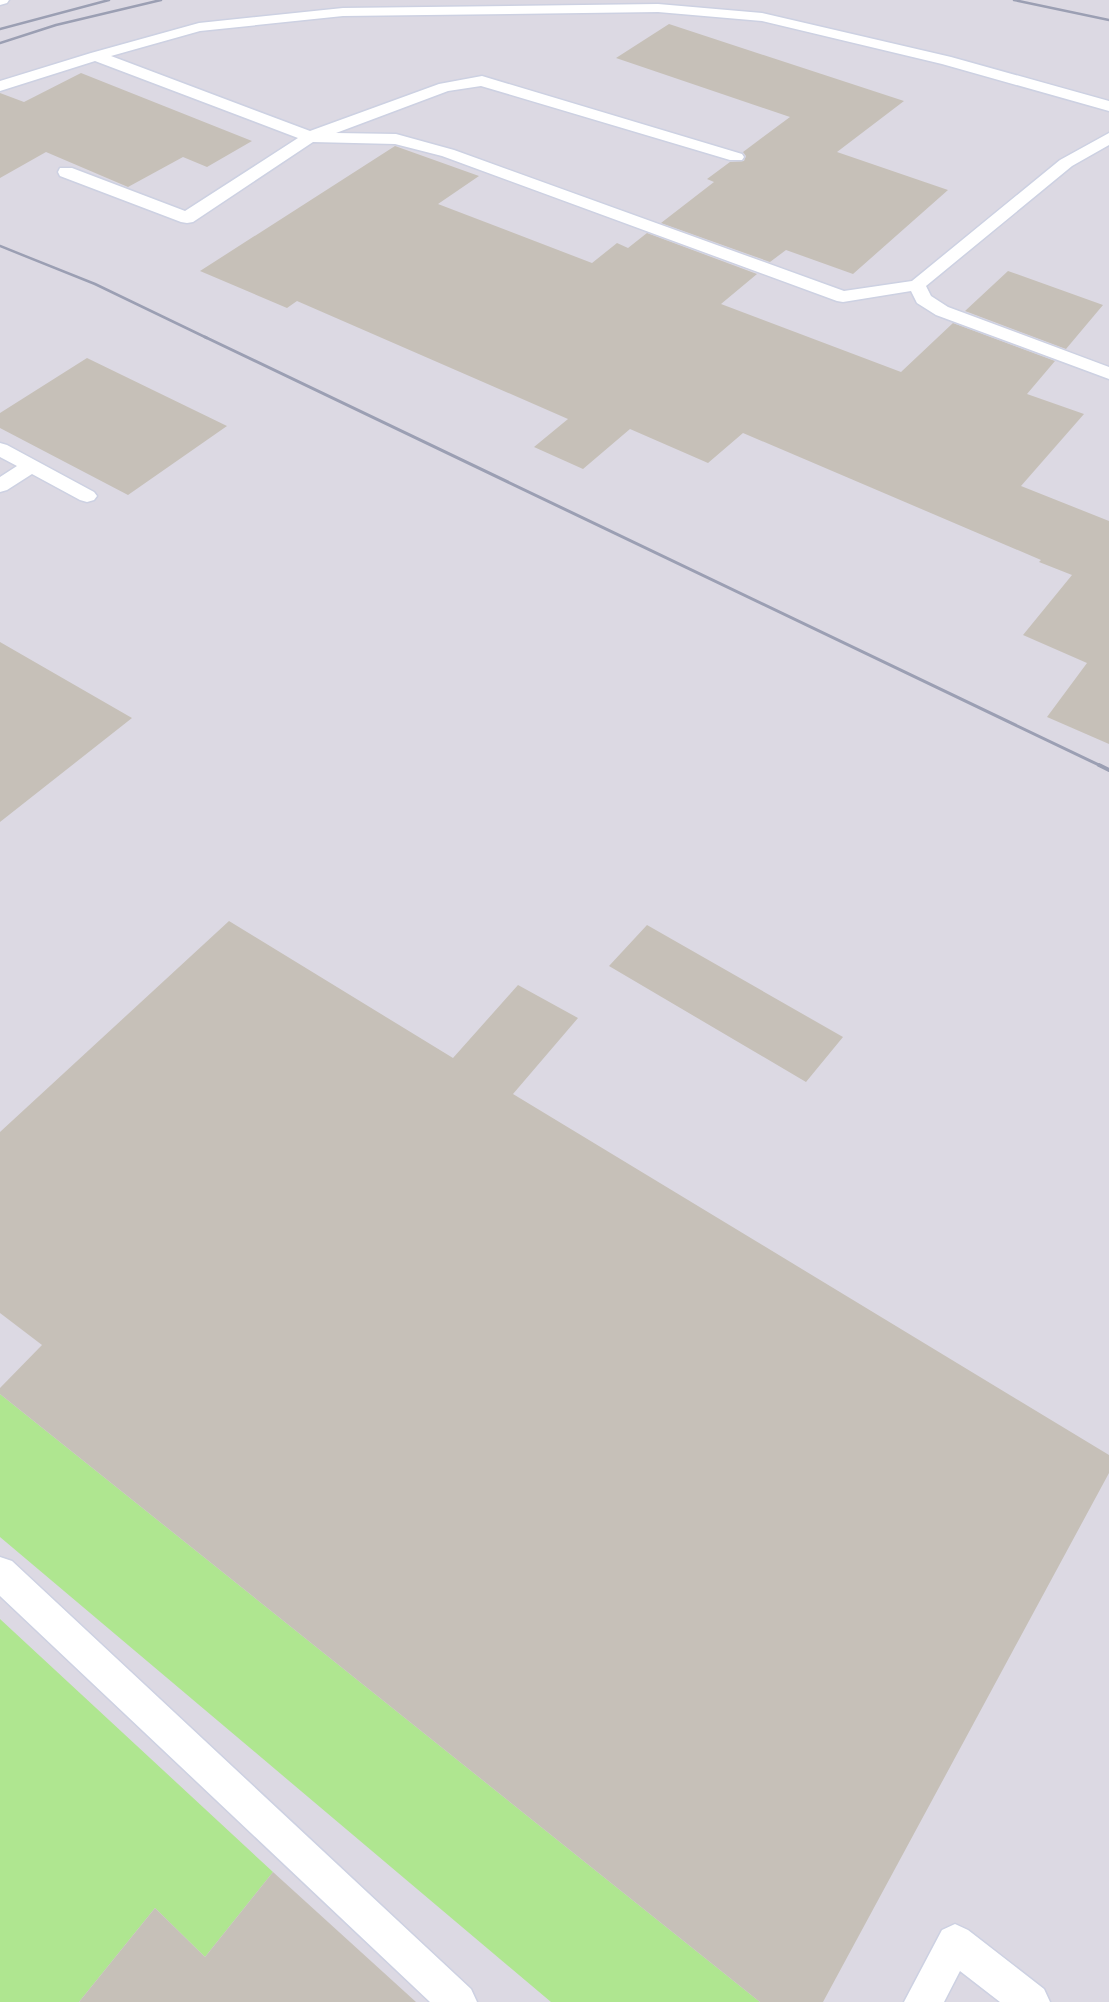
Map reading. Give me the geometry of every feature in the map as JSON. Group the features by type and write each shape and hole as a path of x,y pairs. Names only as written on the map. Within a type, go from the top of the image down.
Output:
{"lane":[{"path":"0,86 199,27 342,12 658,8 762,17 946,60 1109,106"},
{"path":"96,56 310,137 396,139 448,152 843,297 917,285 1066,163 1109,138"},
{"path":"66,172 187,218 310,137 445,87 482,81 736,157"},
{"path":"917,285 923,299 942,312 1020,339 1109,374"},
{"path":"0,449 87,496"},
{"path":"0,486 31,466"},
{"path":"0,1573 458,2002"},
{"path":"923,2002 955,1943 1031,2002"}],"shaded area":[{"path":"0,0 1109,0 1109,2002 0,2002"}],"green space":[{"path":"0,1394 760,2002 551,2002 0,1537"},
{"path":"0,1619 273,1872 205,1957 155,1908 79,2002 0,2002"}],"building":[{"path":"669,24 904,101 837,152 948,190 853,274 786,250 770,262 661,223 714,182 707,179 730,162 744,161 746,156 743,152 790,117 616,58"},
{"path":"81,73 252,141 207,167 183,157 128,187 46,152 0,178 0,93 24,102"},
{"path":"395,146 479,176 438,204 592,263 617,243 628,248 647,233 757,274 721,304 901,372 953,323 1055,361 1027,394 1084,414 1021,486 1109,521 1109,744 1047,717 1087,663 1023,635 1072,575 743,433 708,463 630,429 583,469 534,447 568,419 297,301 287,308 200,271"},
{"path":"1008,271 1103,305 1066,349 965,311"},
{"path":"87,358 227,426 128,495 0,428 0,413"},
{"path":"0,642 132,718 0,822"},
{"path":"229,921 453,1058 518,985 578,1018 513,1094 1109,1455 1109,1473 823,2002 760,2002 0,1394 0,1388 42,1345 0,1313 0,1132"},
{"path":"647,925 843,1037 806,1082 609,966"},
{"path":"273,1872 416,2002 79,2002 155,1908 205,1957"}],"railway":[{"path":"0,29 109,0"},
{"path":"0,43 56,25 161,0"},
{"path":"1014,0 1109,20"},
{"path":"0,246 95,284 207,338"},
{"path":"205,337 1101,766"},
{"path":"1101,766 1109,770"}]}
